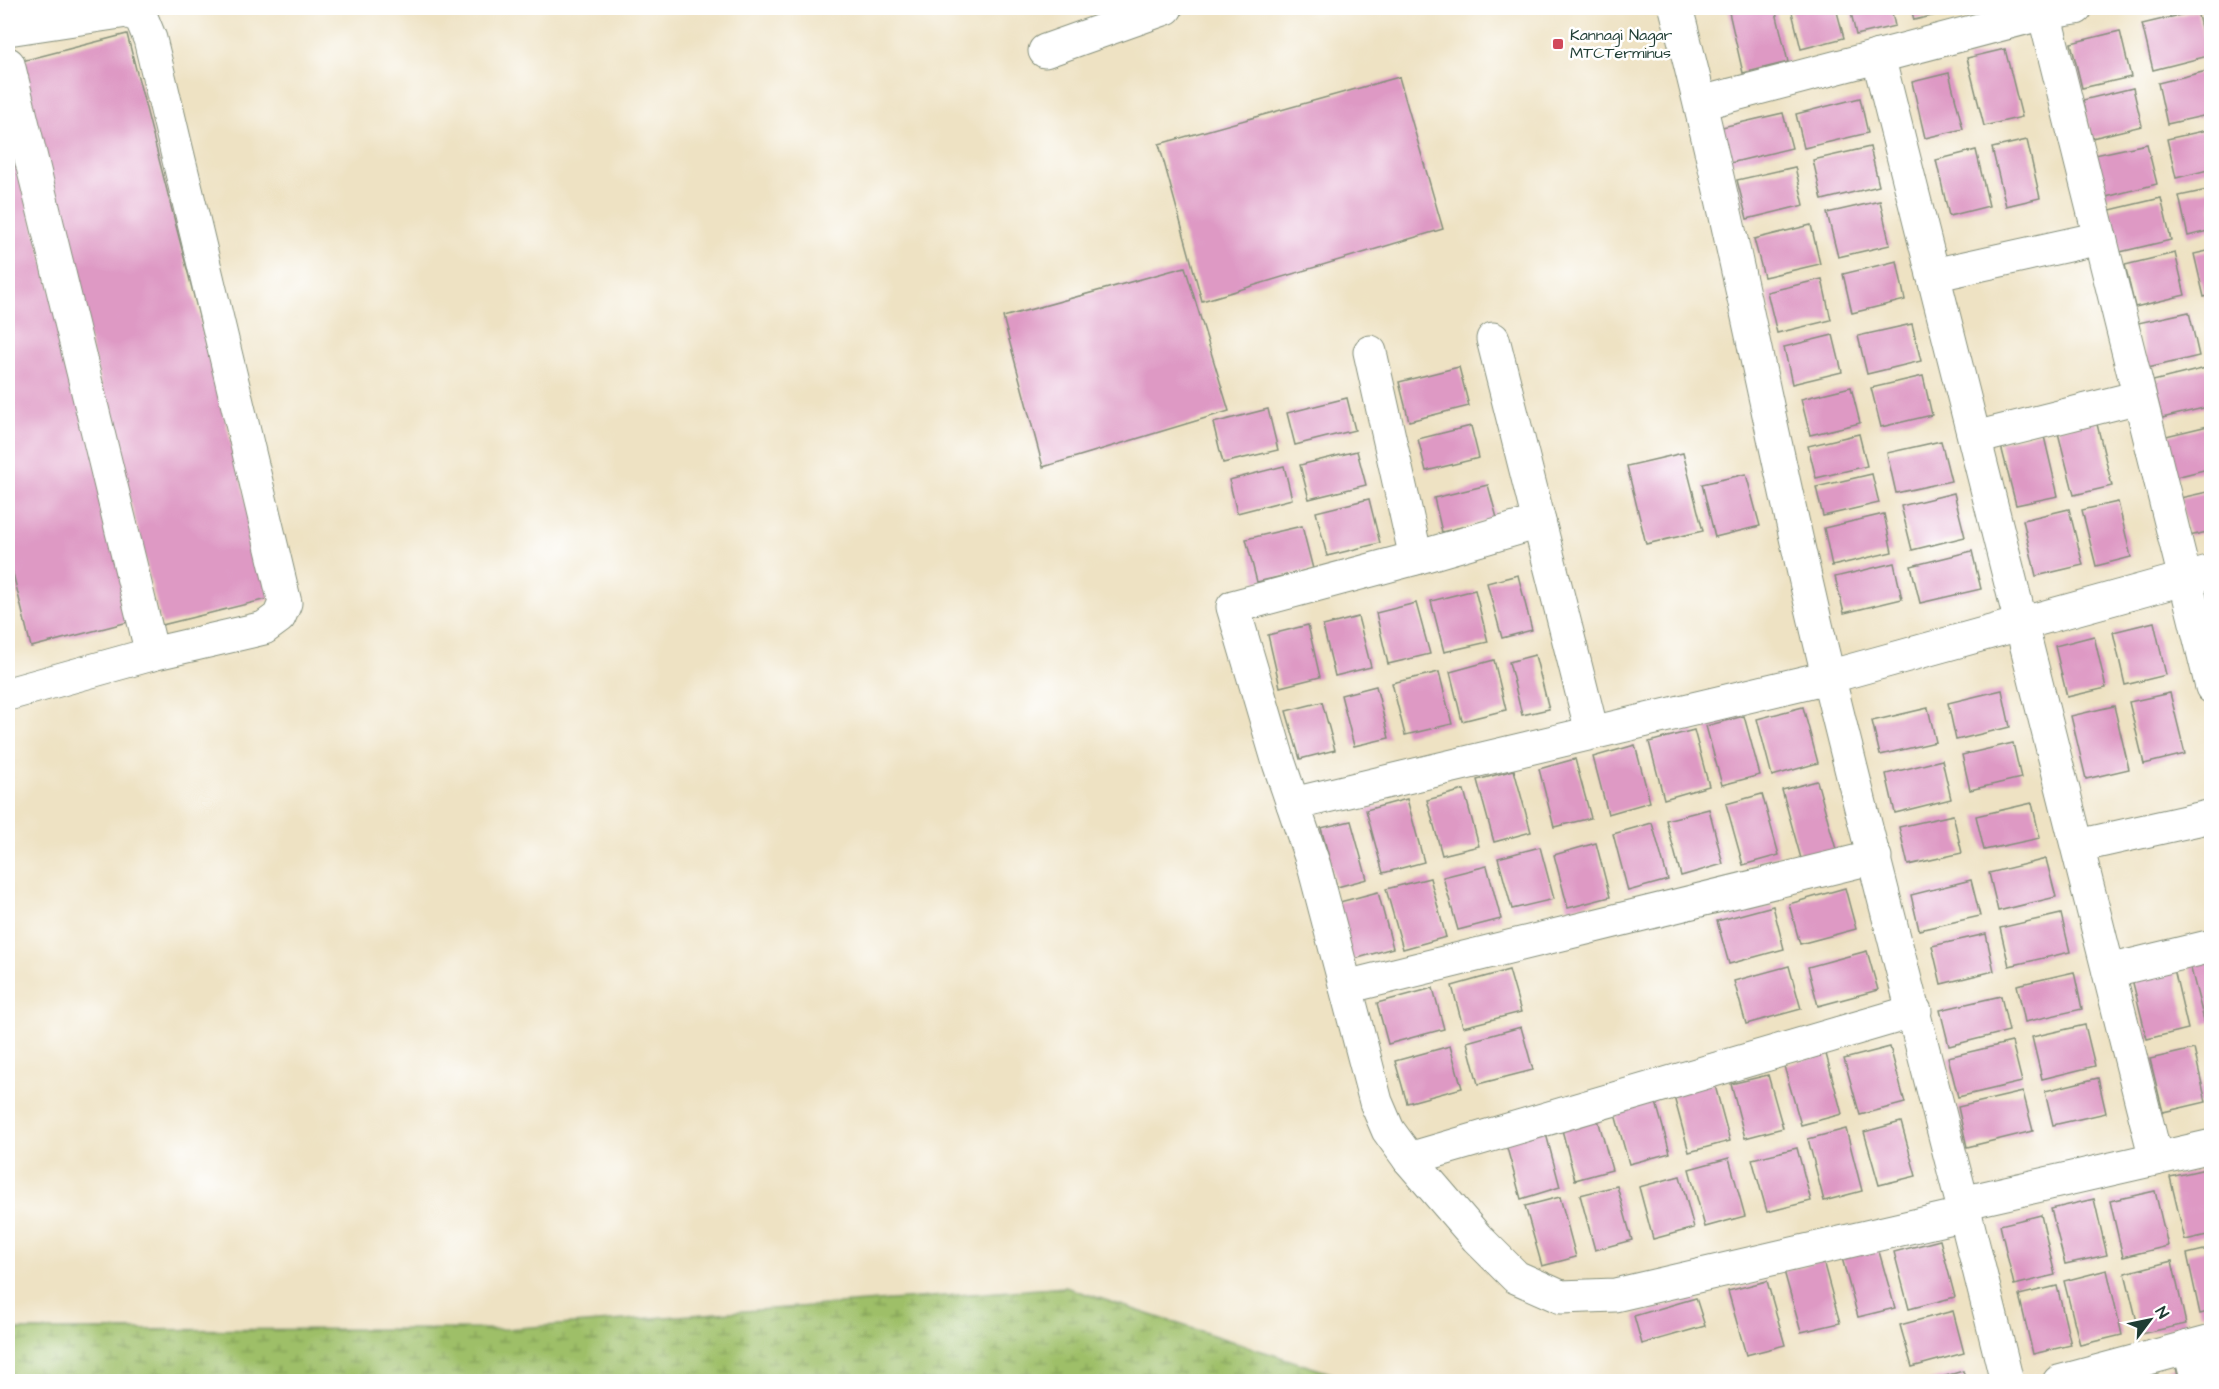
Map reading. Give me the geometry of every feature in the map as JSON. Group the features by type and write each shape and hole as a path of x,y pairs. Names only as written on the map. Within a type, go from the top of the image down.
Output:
{"street":[{"path":"1045,51 1166,8"},
{"path":"1676,8 1701,103 1828,677 1915,1011 2007,1382"},
{"path":"1701,103 2044,13 2076,8"},
{"path":"8,29 127,11 141,17 152,50 285,603 279,616 264,628 10,684"},
{"path":"2044,13 2139,397 2198,575 2211,687"},
{"path":"1878,56 2156,1159"},
{"path":"8,64 152,654"},
{"path":"1933,275 2100,238"},
{"path":"1493,339 1592,732"},
{"path":"1370,352 1416,558"},
{"path":"1975,438 2139,397"},
{"path":"1539,522 1233,607 1279,763 1314,866 1376,1102 1388,1130 1409,1159 1478,1238 1516,1277 1561,1297 1615,1295 2211,1146"},
{"path":"1293,804 1828,677 2198,575"},
{"path":"2078,846 2211,816"},
{"path":"1346,987 1875,857"},
{"path":"2109,971 2211,946"},
{"path":"1409,1159 1915,1011"},
{"path":"2059,1382 2200,1344 2198,1382"}],"green space":[{"path":"1065,1287 1354,1381 8,1381 8,1330 506,1329"}],"building":[{"path":"1728,8 1775,8 1788,62 1743,73"},
{"path":"1791,8 1836,8 1844,38 1801,49"},
{"path":"1850,8 1891,8 1895,26 1856,35"},
{"path":"1911,8 1957,8 1958,10 1914,20"},
{"path":"2197,11 2208,56 2153,70 2142,24"},
{"path":"2120,31 2131,77 2082,88 2071,43"},
{"path":"127,34 271,598 162,625 18,62"},
{"path":"2005,49 2022,117 1984,126 1967,58"},
{"path":"2207,71 2212,89 2212,114 2167,124 2158,83"},
{"path":"1949,73 1963,129 1925,138 1912,82"},
{"path":"1399,77 1443,229 1202,301 1159,144"},
{"path":"2133,88 2142,126 2092,138 2083,100"},
{"path":"1860,98 1868,133 1804,148 1796,114"},
{"path":"1783,113 1792,148 1730,163 1722,127"},
{"path":"8,129 140,619 31,647 8,553"},
{"path":"2212,129 2212,169 2176,178 2167,139"},
{"path":"2027,140 2040,198 2006,206 1992,148"},
{"path":"2147,144 2157,184 2106,197 2095,155"},
{"path":"1870,147 1879,186 1822,200 1813,160"},
{"path":"1976,150 1989,206 1949,216 1936,160"},
{"path":"1795,167 1804,205 1747,219 1737,180"},
{"path":"2212,189 2212,230 2188,236 2179,196"},
{"path":"2161,198 2171,240 2120,252 2110,210"},
{"path":"1880,201 1890,245 1838,257 1827,213"},
{"path":"1811,225 1820,264 1764,277 1754,239"},
{"path":"2212,250 2212,295 2204,297 2194,254"},
{"path":"2175,253 2185,295 2135,307 2125,265"},
{"path":"1897,261 1905,300 1852,313 1843,274"},
{"path":"1185,267 1229,411 1043,467 1003,317"},
{"path":"1822,279 1831,320 1777,333 1767,292"},
{"path":"2189,312 2199,356 2148,368 2138,323"},
{"path":"1912,324 1921,361 1867,374 1858,336"},
{"path":"1833,335 1842,372 1792,384 1784,347"},
{"path":"1459,367 1469,406 1409,421 1399,382"},
{"path":"2206,368 2212,391 2212,406 2162,418 2153,381"},
{"path":"1923,376 1932,415 1881,427 1871,388"},
{"path":"1851,387 1860,423 1810,435 1801,399"},
{"path":"1347,398 1355,430 1295,445 1287,413"},
{"path":"1268,409 1278,450 1223,463 1213,423"},
{"path":"2096,420 2112,486 2074,495 2057,429"},
{"path":"2212,425 2212,468 2176,477 2166,436"},
{"path":"1471,426 1479,458 1426,471 1418,439"},
{"path":"2043,432 2058,496 2016,505 2000,442"},
{"path":"1859,434 1867,466 1816,478 1808,446"},
{"path":"1941,441 1951,481 1896,493 1887,453"},
{"path":"1357,451 1366,485 1309,499 1300,465"},
{"path":"1683,453 1703,531 1646,544 1627,466"},
{"path":"1284,466 1292,499 1237,513 1229,480"},
{"path":"1746,474 1760,526 1715,537 1702,484"},
{"path":"1872,474 1879,503 1823,516 1816,487"},
{"path":"1488,485 1497,518 1442,532 1434,498"},
{"path":"2212,491 2212,531 2189,536 2180,498"},
{"path":"1954,493 1965,537 1912,550 1901,506"},
{"path":"1369,499 1380,543 1327,556 1316,512"},
{"path":"2118,502 2131,557 2096,566 2082,510"},
{"path":"2069,509 2083,565 2036,576 2023,520"},
{"path":"1884,514 1892,552 1832,566 1824,528"},
{"path":"1302,526 1313,569 1257,582 1246,539"},
{"path":"1972,551 1981,589 1920,603 1911,566"},
{"path":"1894,563 1902,599 1844,613 1835,577"},
{"path":"1518,575 1532,630 1502,638 1487,583"},
{"path":"2212,585 2212,625 2202,587"},
{"path":"1475,590 1488,642 1444,652 1431,601"},
{"path":"1416,603 1430,654 1388,664 1376,613"},
{"path":"1358,617 1371,667 1335,676 1323,626"},
{"path":"2154,622 2166,675 2125,685 2113,632"},
{"path":"1308,625 1320,677 1280,687 1268,635"},
{"path":"2094,636 2106,688 2067,697 2055,646"},
{"path":"1535,655 1549,709 1522,715 1509,662"},
{"path":"1494,660 1506,710 1462,721 1450,672"},
{"path":"1439,672 1452,724 1405,735 1392,683"},
{"path":"1376,686 1389,738 1354,746 1341,695"},
{"path":"2002,690 2010,727 1956,740 1948,703"},
{"path":"2170,693 2185,754 2144,764 2129,702"},
{"path":"1322,702 1335,750 1300,759 1286,711"},
{"path":"2114,706 2129,769 2086,779 2071,716"},
{"path":"1803,707 1818,763 1772,776 1757,719"},
{"path":"1928,708 1936,742 1880,755 1872,721"},
{"path":"1744,716 1760,775 1722,785 1706,726"},
{"path":"1694,730 1709,786 1664,799 1649,742"},
{"path":"2013,743 2021,778 1970,790 1962,755"},
{"path":"1635,745 1650,802 1608,814 1593,757"},
{"path":"1575,759 1591,818 1554,827 1539,769"},
{"path":"1942,760 1951,799 1895,813 1886,774"},
{"path":"1514,770 1531,832 1494,842 1477,780"},
{"path":"1817,781 1837,853 1802,862 1782,790"},
{"path":"1464,790 1479,846 1442,855 1427,800"},
{"path":"1762,794 1779,855 1743,865 1726,804"},
{"path":"1407,799 1424,862 1383,873 1366,810"},
{"path":"2032,803 2040,838 1984,850 1976,816"},
{"path":"1709,809 1723,864 1681,876 1666,820"},
{"path":"1953,815 1962,853 1908,865 1899,827"},
{"path":"1351,821 1367,879 1337,887 1321,828"},
{"path":"1652,823 1668,880 1628,891 1613,834"},
{"path":"1596,843 1610,897 1568,908 1554,855"},
{"path":"1540,847 1554,899 1512,909 1498,858"},
{"path":"2046,859 2056,897 1998,911 1989,873"},
{"path":"1487,866 1501,919 1458,930 1443,877"},
{"path":"1430,878 1446,937 1403,949 1386,889"},
{"path":"1971,880 1980,916 1919,930 1911,895"},
{"path":"1845,888 1856,929 1800,944 1789,904"},
{"path":"1378,892 1393,948 1351,960 1336,903"},
{"path":"1773,906 1784,949 1729,964 1717,921"},
{"path":"2061,914 2070,952 2009,966 2000,928"},
{"path":"1986,934 1994,971 1941,984 1932,946"},
{"path":"1867,951 1878,990 1818,1006 1808,967"},
{"path":"2212,960 2212,1022 2205,1024 2190,965"},
{"path":"1789,966 1801,1009 1746,1024 1734,981"},
{"path":"2174,969 2188,1029 2147,1039 2132,979"},
{"path":"1509,970 1521,1012 1463,1027 1452,986"},
{"path":"2074,972 2082,1009 2025,1022 2017,985"},
{"path":"1433,988 1444,1029 1388,1044 1377,1003"},
{"path":"2001,996 2009,1031 1949,1046 1940,1010"},
{"path":"2085,1025 2095,1066 2042,1079 2032,1037"},
{"path":"1521,1027 1533,1070 1478,1084 1467,1042"},
{"path":"2012,1042 2022,1082 1958,1097 1948,1057"},
{"path":"1450,1046 1462,1088 1407,1103 1395,1061"},
{"path":"1890,1047 1905,1103 1860,1115 1844,1059"},
{"path":"2194,1049 2206,1102 2163,1112 2150,1059"},
{"path":"1826,1054 1842,1114 1801,1125 1784,1066"},
{"path":"1768,1075 1783,1128 1745,1138 1731,1084"},
{"path":"2098,1078 2106,1113 2053,1125 2045,1091"},
{"path":"1714,1082 1730,1141 1689,1152 1673,1093"},
{"path":"2023,1092 2033,1131 1967,1147 1958,1107"},
{"path":"1654,1095 1670,1153 1629,1164 1613,1107"},
{"path":"1596,1112 1612,1170 1575,1180 1560,1122"},
{"path":"1901,1122 1916,1176 1879,1185 1864,1132"},
{"path":"1544,1126 1560,1187 1521,1199 1504,1137"},
{"path":"1846,1129 1862,1191 1824,1201 1808,1139"},
{"path":"1797,1148 1811,1201 1767,1212 1752,1159"},
{"path":"1729,1158 1745,1216 1705,1227 1689,1169"},
{"path":"2210,1168 2212,1234 2185,1240 2170,1177"},
{"path":"1680,1176 1694,1228 1653,1239 1639,1187"},
{"path":"1617,1186 1632,1240 1595,1250 1580,1195"},
{"path":"2155,1191 2168,1246 2123,1257 2110,1201"},
{"path":"1560,1197 1576,1257 1542,1266 1525,1206"},
{"path":"2094,1199 2107,1255 2065,1264 2051,1209"},
{"path":"2041,1215 2055,1275 2014,1285 2000,1225"},
{"path":"1940,1240 1955,1297 1909,1309 1894,1252"},
{"path":"1878,1248 1895,1308 1858,1317 1842,1258"},
{"path":"2212,1248 2212,1311 2200,1314 2187,1254"},
{"path":"1823,1261 1840,1323 1801,1332 1784,1271"},
{"path":"2172,1261 2186,1324 2140,1334 2125,1273"},
{"path":"2107,1270 2122,1335 2080,1345 2064,1281"},
{"path":"1767,1281 1785,1345 1746,1355 1728,1291"},
{"path":"2057,1286 2071,1345 2033,1354 2019,1295"},
{"path":"1696,1298 1705,1326 1642,1344 1634,1316"},
{"path":"1953,1311 1964,1353 1912,1367 1900,1325"},
{"path":"2176,1367 2179,1382 2123,1382"},
{"path":"1963,1371 1966,1382 1928,1382 1928,1381"}],"place":[{"name":"Kannagi Nagar MTCTerminus","path":"1558,44"}]}
